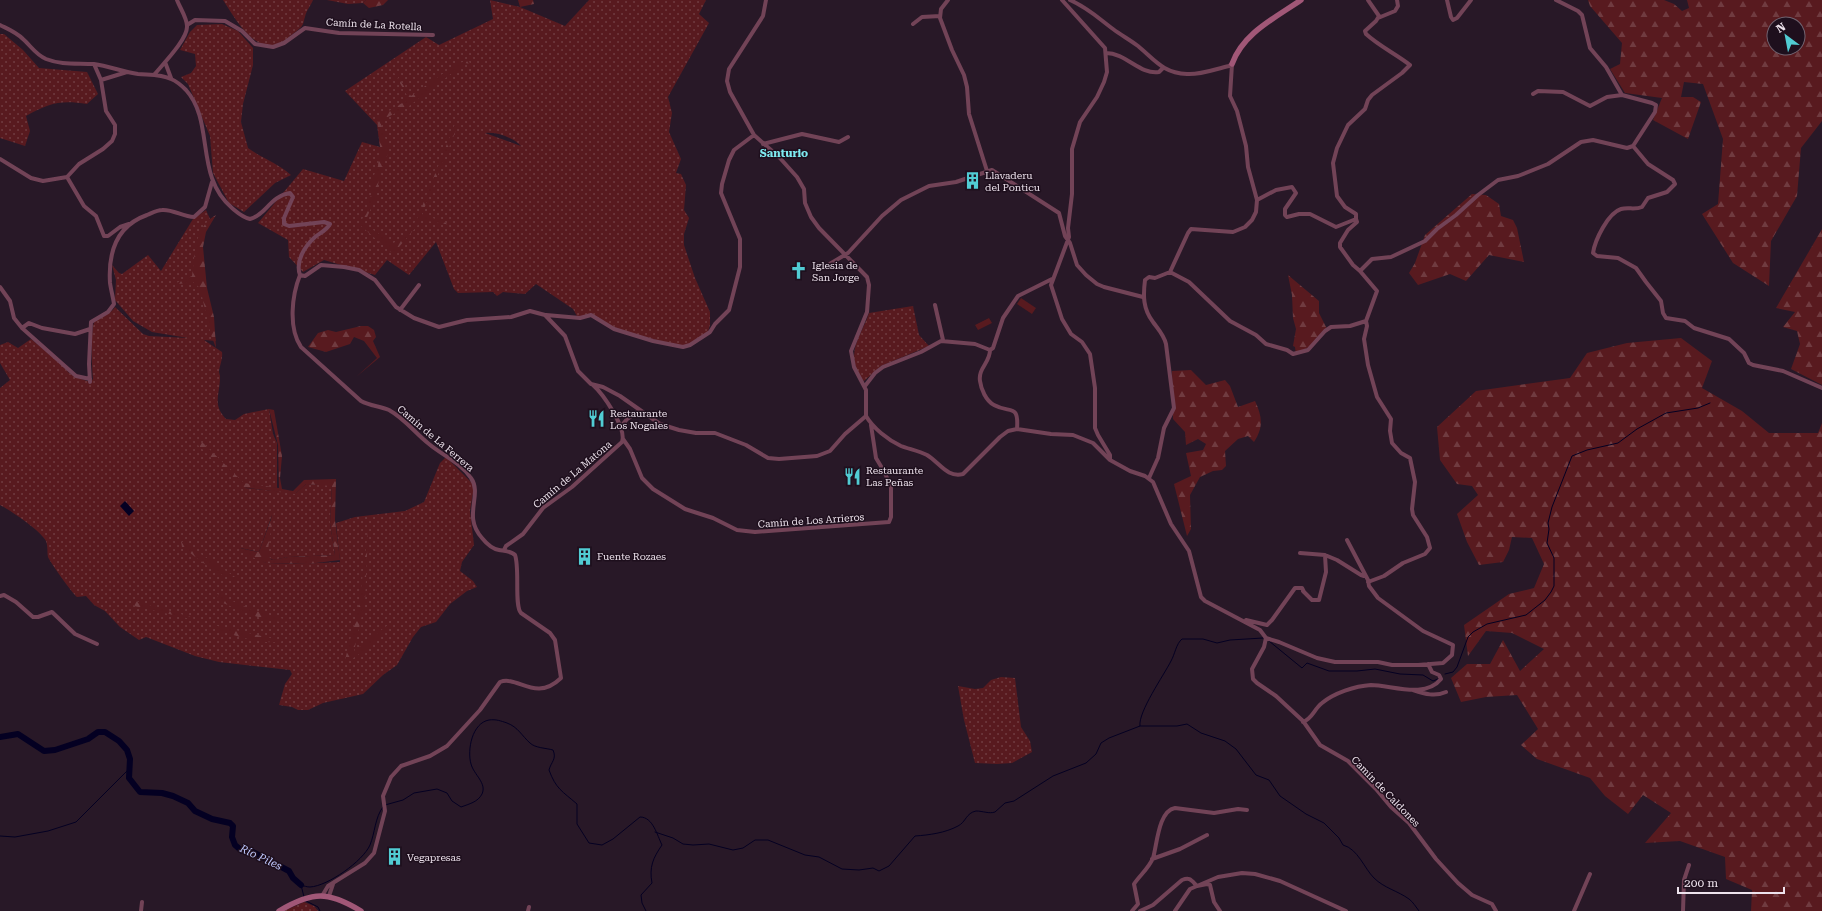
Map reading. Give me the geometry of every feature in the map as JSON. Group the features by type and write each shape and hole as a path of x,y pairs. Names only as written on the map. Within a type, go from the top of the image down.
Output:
{"street":[{"path":"154,75 181,41 187,30 187,25 177,0"},
{"path":"766,0 763,16 731,65 727,74 730,92 754,135 779,157 802,183 805,203 811,218 845,255 865,274 869,285 867,312 851,351 854,367 867,395 866,416 871,425 894,443 926,455 949,474 956,476 963,474 1008,431 1017,429 1051,434 1073,435 1093,443 1110,460 1130,471 1149,478 1158,492 1170,524 1189,551 1201,597 1217,608 1260,630 1266,638 1280,642 1317,658 1334,662 1378,662 1392,665 1428,664 1442,663 1452,655 1453,645 1423,631 1372,592 1347,540"},
{"path":"948,0 942,6 940,16 952,50 964,75 967,87 969,114 987,171"},
{"path":"1062,0 1102,44 1106,53 1107,72 1097,97 1080,122 1072,149 1072,194 1068,224 1068,241 1052,279 1051,286 1062,319 1069,332 1082,342 1090,354 1095,388 1095,428 1098,436 1110,455 1110,460"},
{"path":"1070,0 1098,15 1112,28 1138,47 1156,64 1163,68 1182,74 1193,74 1232,64"},
{"path":"1149,478 1158,458 1164,428 1174,408 1166,344 1163,336 1147,312 1143,297 1146,279 1170,272 1191,229 1233,232 1239,230 1252,220 1256,212 1257,200 1248,167 1246,146 1237,111 1230,96 1232,64 1239,48 1258,30 1301,0"},
{"path":"1368,0 1378,14 1378,18"},
{"path":"1368,582 1384,576 1403,563 1425,554 1430,548 1427,537 1413,515 1412,509 1415,482 1410,458 1401,453 1392,443 1390,431 1392,419 1377,397 1368,365 1364,339 1367,326 1366,321 1377,290 1353,265 1340,247 1344,236 1357,222 1356,214 1345,207 1336,196 1333,163 1337,148 1348,125 1365,109 1368,100 1372,95 1402,73 1410,65 1381,47 1366,34 1365,31 1378,18 1395,11 1398,6 1397,0"},
{"path":"1447,0 1453,20 1457,18 1471,0"},
{"path":"1556,0 1578,11 1582,15 1590,48 1606,67 1622,95"},
{"path":"913,24 922,17 940,16"},
{"name":"Camín de La Rotella","path":"187,25 195,20 225,21 242,31 255,44 273,47 284,43 305,28 339,33 433,35"},
{"path":"0,287 10,301 14,318 22,328 76,376 90,380 91,322 108,312 114,304 110,285 112,252 115,242 129,224 138,218 163,210 194,217 205,207 212,182 198,109 188,92 171,78 129,72 94,64 57,62 45,59 31,49 15,32 1,26"},
{"path":"1106,53 1123,57 1151,72 1159,72 1163,68"},
{"path":"165,62 171,78"},
{"path":"0,159 36,180 43,181 67,177 79,164 112,141 115,134 115,125 106,111 101,80 94,64"},
{"path":"101,80 129,72"},
{"path":"1360,271 1372,259 1391,257 1426,241 1437,229 1456,215 1478,194 1498,180 1518,176 1548,164 1581,142 1593,140 1627,148 1633,146 1656,107 1652,102 1622,95 1607,97 1590,106 1563,92 1538,91 1533,94"},
{"path":"763,144 802,134 839,142 848,137"},
{"path":"300,275 305,276 321,265 359,270 375,280 392,303 400,310 431,325 439,327 467,320 511,317 530,311 545,315 580,318 591,315 614,329 653,341 682,347 690,345 707,334 729,310 740,266 740,239 721,193 722,184 729,160 734,150 754,135"},
{"path":"1633,146 1650,166 1673,180 1675,186 1667,192 1648,198 1639,208 1624,208 1616,211 1598,235 1593,252 1597,256 1618,258 1636,268 1661,301 1663,313 1666,318 1685,321 1694,328 1729,339 1744,353 1749,363 1753,365 1783,371 1822,388"},
{"path":"828,265 845,255 896,203 929,186 956,182 977,176 987,171 994,171 1057,211 1060,215 1065,236 1077,265 1097,284 1143,297"},
{"path":"67,177 84,206 97,218 104,236 108,236 120,226 129,224"},
{"name":"Camín de La Ferrera","path":"212,182 223,201 246,218 254,218 276,197 290,193 293,197 284,218 284,224 289,226 324,222 330,224 327,229 302,252 299,261 300,275 294,299 293,318 296,337 301,347 361,401 386,409 399,416 428,443 447,456 470,476 475,487 472,512 475,529 493,548 504,550"},
{"path":"1257,200 1276,190 1292,187 1296,193 1285,208 1285,215 1287,217 1299,214 1310,214 1336,227 1356,218"},
{"path":"1170,272 1180,276 1195,287 1230,321 1256,335 1266,344 1288,350 1293,354 1308,350 1324,331 1331,327 1350,326 1366,321"},
{"path":"1017,429 1018,416 1012,410 993,405 988,400 981,386 979,374 981,369 989,361 990,350 993,348 1004,318 1018,296 1052,279"},
{"path":"400,310 419,285"},
{"path":"936,305 943,340"},
{"name":"Camín de La Matona","path":"504,550 506,546 523,534 543,508 578,482 620,444 623,439 620,428 608,401 578,371 565,336 545,315"},
{"path":"22,328 29,323 42,328 75,334 90,329"},
{"path":"864,386 875,373 883,367 920,352 943,340 975,344 990,350"},
{"path":"591,384 603,387 620,396 660,424 670,428 696,433 715,433 746,445 768,458 779,459 817,456 830,451 845,434 866,416"},
{"path":"620,428 627,419 640,411"},
{"name":"Camín de Los Arrieros","path":"623,439 630,449 642,478 653,490 685,509 713,518 736,530 755,532 889,522 891,517 891,488 885,473 876,458 871,425"},
{"path":"322,896 328,886 357,869 371,857 380,832 384,809 383,796 388,781 396,770 406,763 430,756 447,746 480,710 500,682 507,681 540,689 554,684 561,678 555,640 550,633 517,609 518,591 516,557 514,553 504,550"},
{"path":"1300,553 1324,555 1337,560 1364,576"},
{"path":"1239,618 1267,625 1295,588 1302,588 1312,600 1319,600 1326,572 1324,555"},
{"path":"0,596 4,594 33,617 38,617 52,612 76,634 97,644"},
{"name":"Camín de Caldones","path":"1266,638 1252,669 1253,679 1256,683 1276,696 1303,722 1320,745 1348,761 1376,789 1391,808 1409,823 1436,860 1458,883 1472,895 1492,904 1496,911"},
{"path":"1411,689 1434,685 1441,679 1439,675 1432,672 1428,664"},
{"path":"1303,722 1311,718 1323,702 1347,690 1369,685 1411,689 1427,695 1440,695 1446,692"},
{"path":"1132,911 1138,904 1134,884 1152,859 1156,841 1164,818 1172,809 1214,813 1238,809 1247,810"},
{"path":"1152,859 1180,849 1207,835"},
{"path":"1683,911 1684,880 1689,865"},
{"path":"1175,911 1186,892 1218,877 1242,874 1255,874 1280,881 1346,911"},
{"path":"1574,911 1590,874"},
{"path":"1140,911 1153,905 1182,880 1187,878 1192,880 1197,886"},
{"path":"330,896 331,888 334,882"},
{"path":"1197,886 1207,884 1210,885 1214,902 1220,911"},
{"path":"279,911 300,900 309,897 322,896 330,896 340,899 361,911"},
{"path":"141,911 142,902"}],"green space":[{"path":"223,0 313,0 306,13 301,28 277,44 267,45 258,42 242,28"},
{"path":"327,0 366,0 363,3 348,4"},
{"path":"366,0 388,0 383,5 369,8 363,3"},
{"path":"490,0 520,7 565,26 589,0 706,0 699,14 709,23 668,97 672,113 669,132 681,159 676,173 681,174 686,185 684,210 689,218 684,234 684,245 695,278 710,312 710,325 707,335 683,347 614,329 591,315 591,313 578,318 573,309 536,284 525,294 503,292 497,296 493,292 458,293 454,289 436,242 409,275 387,260 375,275 324,260 303,272 289,257 288,240 258,223 303,169 344,181 362,142 380,147 377,125 345,91 426,37 439,45 493,19","holes":["485,133 499,134 514,140 521,146"]},
{"path":"518,0 533,0 534,4 520,7"},
{"path":"1588,0 1664,0 1674,4 1682,11 1689,8 1687,0 1822,0 1822,121 1801,148 1797,196 1771,241 1769,286 1733,263 1702,214 1718,204 1723,139 1703,84 1684,82 1681,97 1693,97 1701,102 1688,139 1653,120 1662,98 1625,93 1610,69 1620,64 1622,43 1590,6"},
{"path":"222,24 238,31 253,48 253,65 243,104 241,122 248,148 291,175 275,183 244,212 229,203 213,173 210,136 188,84 181,77 191,73 196,66 195,54 180,50 190,32 197,25"},
{"path":"0,34 4,34 23,50 39,68 87,72 98,94 87,104 69,102 49,105 26,116 30,131 25,146 0,138"},
{"path":"468,61 471,64 465,63 409,106 380,121 389,151 380,173 376,197 364,224 393,243 404,238 417,219 455,124 458,125 422,214 451,225 422,220 393,254 360,225 372,193 370,184 378,166 380,147 377,118 409,99 392,69 411,96 458,63"},
{"path":"1472,194 1486,195 1499,204 1501,216 1513,220 1517,228 1524,262 1489,255 1466,281 1450,274 1418,285 1409,273 1415,263 1425,235"},
{"path":"206,210 210,219 203,231 202,280 216,341 204,340 222,352 219,371 219,409 226,419 235,420 244,414 269,409 273,434 277,443 277,488 248,485 245,488 296,493 306,484 332,485 330,523 335,555 288,557 273,560 265,555 272,515 259,552 240,548 266,563 297,564 340,562 336,523 355,517 405,511 424,502 440,463 446,457 473,484 470,511 474,545 462,562 460,571 473,581 477,587 467,591 450,604 436,622 421,627 413,637 397,665 383,675 363,694 323,703 308,710 298,710 292,707 279,705 285,684 292,674 290,670 219,662 195,656 146,637 139,640 120,627 105,611 94,605 86,596 77,597 66,584 48,557 47,543 43,537 25,521 0,505 0,388 10,380 0,363 0,345 8,342 18,348 31,339 63,365 68,372 75,377 90,382 93,379 93,324 100,317 111,312 115,307 143,334 149,336 188,338 152,332 133,321 115,300 116,280 112,265 119,273 122,274 148,255 161,271 193,219"},
{"path":"216,215 206,232 203,247 207,288 214,317 216,348 211,335 200,288 193,282 172,285 192,276 195,251 200,234 203,227"},
{"path":"1822,229 1822,385 1791,369 1800,344 1797,331 1783,327 1795,312 1776,308"},
{"path":"1288,275 1319,301 1319,313 1327,329 1315,343 1296,355 1295,347 1293,346 1296,329 1293,318 1292,295"},
{"path":"1021,298 1036,308 1032,314 1017,304"},
{"path":"913,306 919,335 929,346 881,366 864,381 860,377 856,368 854,353 855,346 869,313"},
{"path":"989,318 992,323 978,330 975,325"},
{"path":"361,326 368,326 374,330 376,337 373,341 380,357 356,377 377,358 364,341 354,337 350,344 326,352 308,347 318,333 328,330 336,332"},
{"path":"1681,338 1712,361 1702,388 1742,411 1769,433 1818,433 1822,423 1822,911 1751,911 1752,890 1726,879 1725,857 1680,841 1645,843 1671,813 1643,795 1628,814 1605,796 1590,778 1537,759 1521,745 1538,729 1517,695 1486,697 1461,702 1451,678 1467,664 1490,664 1503,640 1520,671 1544,649 1512,633 1486,631 1468,656 1464,625 1509,594 1534,588 1544,564 1532,538 1512,537 1509,550 1503,562 1479,565 1467,542 1457,514 1478,495 1472,486 1457,484 1440,460 1437,427 1476,391 1570,378 1587,353 1627,343"},
{"path":"1191,370 1206,385 1225,380 1230,386 1238,407 1255,401 1259,412 1261,426 1254,442 1248,436 1238,439 1225,451 1226,466 1222,470 1213,471 1200,477 1190,495 1191,529 1187,536 1174,484 1191,476 1186,453 1203,450 1206,444 1198,439 1186,445 1185,432 1173,419 1172,371"},
{"path":"269,409 274,410 282,456 280,478 282,489 293,491 304,480 336,479 335,520 340,560 308,564 266,563 252,557 239,548 259,552 274,511 267,555 272,560 288,557 335,555 330,523 332,486 306,484 295,494 241,487 196,443 203,443 244,483 279,488 278,445"},
{"path":"368,532 365,601 354,651 401,615 365,650 349,661 345,660 359,605"},
{"path":"181,541 241,581 217,572 182,547"},
{"path":"217,594 250,609 290,621 272,621 253,616 218,601"},
{"path":"132,600 194,618 191,619 134,606"},
{"path":"213,625 283,641 266,642 249,639 216,630"},
{"path":"1001,677 1015,678 1021,727 1030,741 1032,752 1012,763 975,763 964,720 958,686 975,689 983,688 991,680"},
{"path":"304,902 314,906 318,911 284,911"}],"water":[{"path":"125,501 134,511 129,516 120,506"}],"waterway":[{"path":"1445,674 1453,672 1457,667 1468,637 1473,632 1487,624 1526,615 1545,600 1551,592 1554,586 1554,558 1547,543 1549,529 1548,523 1552,507 1572,456 1587,450 1618,443 1637,429 1666,413 1698,408 1710,403"},
{"path":"655,832 673,838 683,844 709,844 733,850 743,848 755,840 768,840 805,855 819,857 842,869 859,870 873,868 879,871 889,866 915,836 937,833 953,828 961,824 970,814 976,811 990,813 995,812 1005,803 1014,801 1053,776 1086,763 1096,754 1101,743 1109,738 1140,726 1140,720 1147,703 1182,639 1203,639 1217,643 1230,640 1263,638"},
{"path":"1269,641 1302,668 1307,663 1329,671 1357,671 1375,669 1400,674 1423,675 1433,681 1438,679"},
{"path":"385,805 403,800 414,793 437,789 447,793 452,801 461,807 476,801 482,794 483,786 471,764 470,745 472,738 478,726 483,722 498,720 507,723 517,729 532,745 553,750 554,758 549,770 557,786 577,804 577,824 589,843 602,845 613,839 640,817 651,823 662,845 652,863 652,883 641,895 642,903 646,911"},
{"path":"1140,726 1177,726 1187,724 1201,733 1225,741 1236,749 1256,775 1269,780 1280,796 1306,814 1324,823 1339,838 1343,845 1353,850 1374,878 1409,899 1419,911"},
{"name":"Río Piles","path":"0,737 18,734 44,751 55,750 88,739 98,732 105,732 119,741 127,750 130,759 129,778 140,792 162,793 173,796 188,803 195,811 212,819 230,823 233,826 232,837 235,845 242,851 251,851 289,871 293,878 301,885"},
{"path":"0,836 15,837 48,831 76,822 129,769"},
{"path":"304,897 301,885 310,887 326,882 344,872 360,858 370,845 378,815 383,807"},
{"path":"306,901 318,907 320,911"}],"place":[{"name":"Llavaderu del Ponticu","path":"972,181"},
{"name":"Iglesia de San Jorge","path":"799,271"},
{"name":"Restaurante Los Nogales","path":"597,419"},
{"name":"Restaurante Las Peñas","path":"853,476"},
{"name":"Fuente Rozaes","path":"584,556"},
{"name":"Vegapresas","path":"394,857"}],"district":[{"name":"Santurio","path":"784,153"}]}
